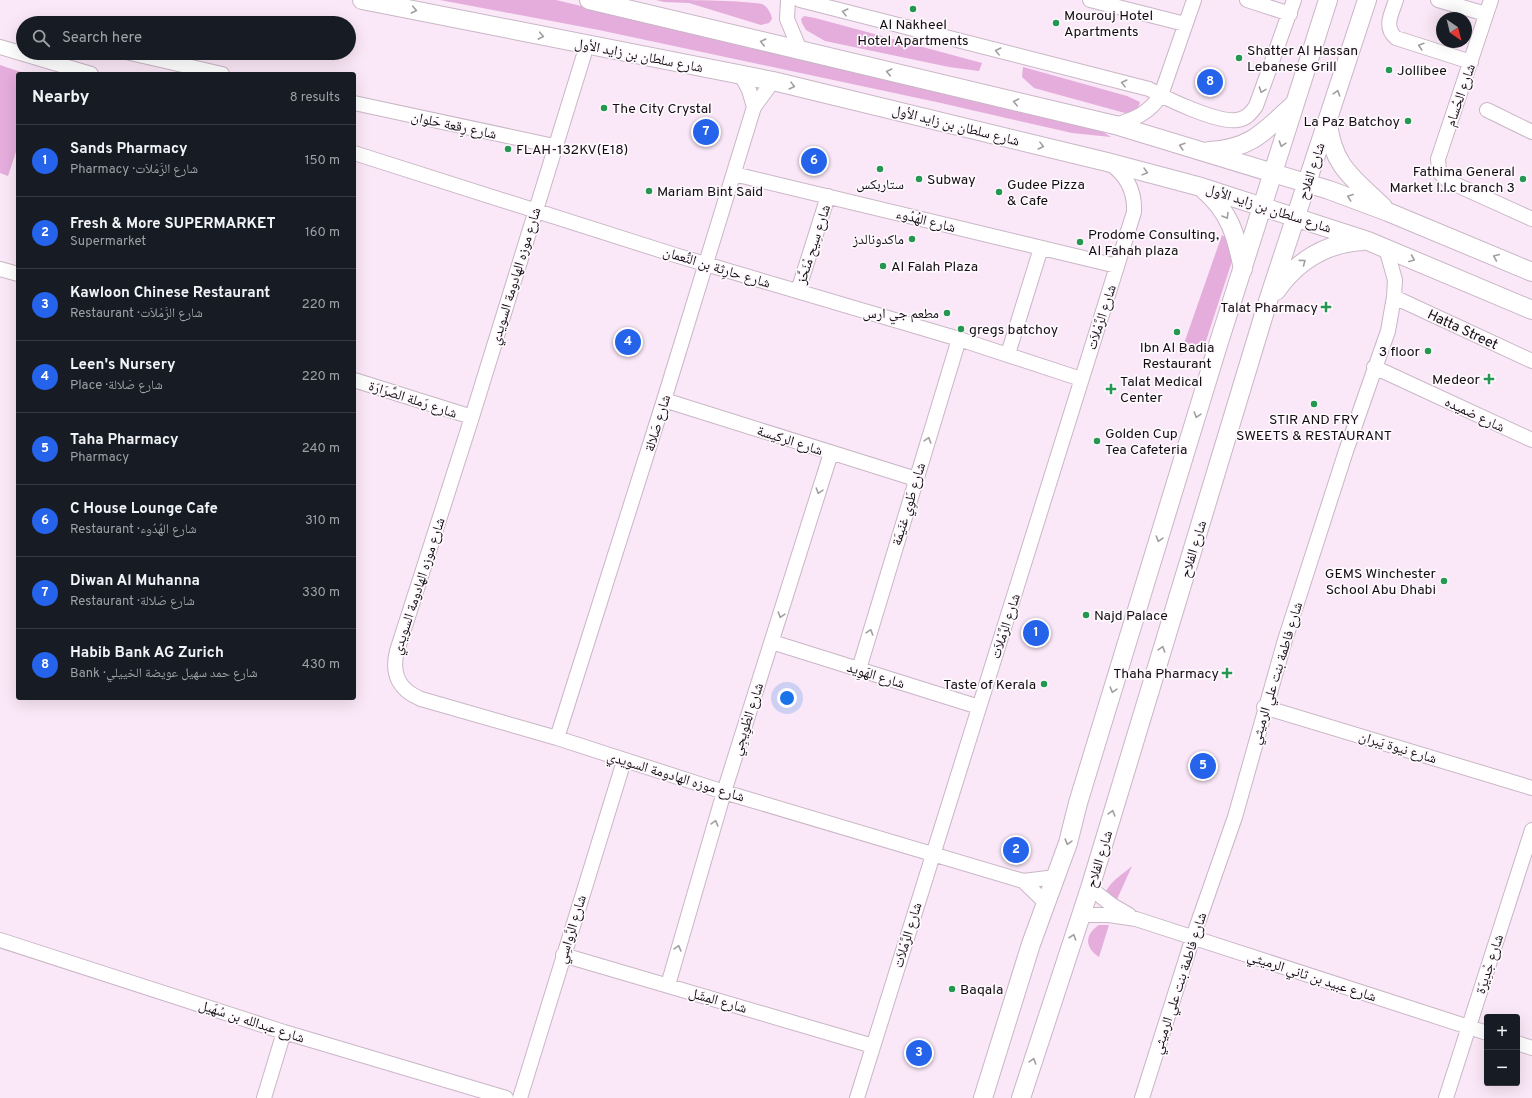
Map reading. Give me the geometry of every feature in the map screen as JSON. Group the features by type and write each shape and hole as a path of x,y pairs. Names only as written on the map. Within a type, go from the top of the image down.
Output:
{"main road":[{"name":"شارع سلطان بن زايد الأول","path":"362,0 772,81 1107,162 1201,187 1368,241 1532,310"},
{"path":"589,0 1115,125 1307,183 1388,212 1532,272"},
{"path":"983,1098 1031,944 1047,904 1068,843 1080,795 1211,368 1328,0"},
{"name":"شارع الفلاح","path":"1021,1098 1090,888 1268,301 1367,0"},
{"path":"1202,152 1223,150 1250,143 1295,104"},
{"path":"1328,120 1330,138 1334,153 1342,166 1352,179 1388,212"},
{"path":"1201,187 1213,197 1230,223 1236,237 1243,271"},
{"path":"1268,301 1284,279 1314,253 1332,246 1351,242 1368,241"}],"street":[{"path":"788,0 787,19 800,50"},
{"path":"800,0 1148,89 1190,108 1223,119 1238,120 1246,118 1256,106 1294,0"},
{"path":"1090,0 1185,24"},
{"path":"1115,125 1139,117 1155,104 1161,96 1194,0"},
{"path":"1246,0 1290,14"},
{"path":"1396,0 1388,24 1389,30 1396,38 1471,62"},
{"path":"1438,0 1486,14"},
{"name":"شارع الحُسام","path":"1490,0 1471,62 1438,159 1439,172 1443,177 1454,184 1532,219"},
{"name":"شارع موزه الهادومة السويدي","path":"586,45 472,417 394,661 394,671 398,680 404,689 412,695 557,738 624,761 724,792 1023,881 1056,877"},
{"path":"0,47 16,48"},
{"path":"53,60 86,72"},
{"path":"161,60 213,72"},
{"path":"741,75 749,90 754,107"},
{"name":"شارع صَلالة","path":"557,738 664,400 754,107 772,81"},
{"name":"شارع رِقعة حَلوان","path":"356,103 554,146"},
{"path":"1487,110 1532,132"},
{"name":"شارع حارِثة بن النُّعمان","path":"356,154 706,264 959,339 1080,378"},
{"name":"شارع الرَّمْلاَت","path":"857,1098 932,854 980,707 1080,378 1118,266 1134,212 1134,200 1131,188 1126,178 1107,162"},
{"name":"شارع الهُدُوء","path":"734,174 1118,266"},
{"name":"شارع سِيح مْنَحَّز","path":"798,291 828,196"},
{"path":"1008,354 1041,248"},
{"name":"شارع فاطمة بنت علي الرميثي","path":"1142,1098 1193,937 1235,817 1264,707 1374,367 1388,331 1394,297 1395,280 1386,248"},
{"path":"0,269 16,273"},
{"name":"Hatta Street","path":"1394,297 1532,361"},
{"name":"شارع طَوِي غنَيمَة","path":"859,669 959,339"},
{"name":"شارع ضميده","path":"1374,367 1532,440"},
{"name":"شارع رَملة الصَّرَارَة","path":"356,381 472,417"},
{"name":"شارع الركيسة","path":"664,400 916,479"},
{"name":"شارع الطْوِيجِي","path":"668,985 724,792 831,453"},
{"name":"شارع الهَوِيد","path":"772,642 980,707"},
{"name":"شارع نيوة يَبران","path":"1264,707 1532,788"},
{"name":"شارع الرَّواسِي","path":"520,1098 563,954 624,761"},
{"name":"شارع جْدِيرَة","path":"1446,1098 1532,830"},
{"name":"شارع موزه الهادومة السويدي","path":"1023,881 1047,904"},
{"name":"شارع عبيد بن ثاني الرميثي","path":"1090,888 1112,905 1136,919"},
{"name":"شارع عبيد بن ثاني الرميثي","path":"1081,915 1109,915 1136,919 1484,1032"},
{"name":"شارع عبدالله بن سُهَيل","path":"0,940 284,1032 506,1098"},
{"name":"شارع المِشَل","path":"563,954 873,1046"},
{"path":"264,1098 284,1032"},
{"path":"1520,1044 1532,1048"}],"shaded area":[{"path":"440,0 556,0 1100,130 1111,137 1072,133 941,103 599,30"},
{"path":"656,0 725,1 762,4 769,10 772,19 769,23 761,25 689,3 664,2"},
{"path":"804,16 982,63 979,71 949,67 825,41 806,30 801,19"},
{"path":"0,65 21,72 16,72 16,152 8,176 0,173"},
{"path":"1023,67 1127,96 1140,102 1137,112 1125,113 1034,88 1022,77"},
{"path":"1222,235 1230,241 1235,252 1205,344 1180,355"},
{"path":"1132,866 1114,906 1102,899 1111,884"},
{"path":"1099,925 1109,925 1099,957 1091,950 1088,941 1091,933"}],"place":[{"name":"Al Nakheel Hotel Apartments","path":"913,9"},
{"name":"Mourouj Hotel Apartments","path":"1056,23"},
{"name":"Shatter Al Hassan Lebanese Grill","path":"1239,58"},
{"name":"Jollibee","path":"1389,70"},
{"name":"Habib Bank AG Zurich","path":"1210,82"},
{"name":"The City Crystal","path":"604,108"},
{"name":"La Paz Batchoy","path":"1408,121"},
{"name":"Diwan Al Muhanna","path":"706,132"},
{"name":"FLAH-132KV(E18)","path":"508,149"},
{"name":"C House Lounge Cafe","path":"814,161"},
{"name":"ستاربكس","path":"880,169"},
{"name":"Subway","path":"919,179"},
{"name":"Fathima General Market l.l.c branch 3","path":"1523,179"},
{"name":"Mariam Bint Said","path":"649,191"},
{"name":"Gudee Pizza & Cafe","path":"999,192"},
{"name":"ماكدونالدز","path":"912,239"},
{"name":"Prodome Consulting, Al Fahah plaza","path":"1080,242"},
{"name":"Al Falah Plaza","path":"883,266"},
{"name":"Talat Pharmacy","path":"1326,307"},
{"name":"مطعم جي ارس","path":"947,313"},
{"name":"gregs batchoy","path":"961,329"},
{"name":"Ibn Al Badia Restaurant","path":"1177,332"},
{"name":"Leen's Nursery","path":"628,342"},
{"name":"3 floor","path":"1428,351"},
{"name":"Medeor","path":"1489,379"},
{"name":"Talat Medical Center","path":"1111,389"},
{"name":"STIR AND FRY SWEETS & RESTAURANT","path":"1314,404"},
{"name":"Golden Cup Tea Cafeteria","path":"1097,441"},
{"name":"GEMS Winchester School Abu Dhabi","path":"1444,581"},
{"name":"Najd Palace","path":"1086,615"},
{"name":"Sands Pharmacy","path":"1036,633"},
{"name":"Thaha Pharmacy","path":"1227,673"},
{"name":"Taste of Kerala","path":"1044,684"},
{"name":"Taha Pharmacy","path":"1203,766"},
{"name":"Fresh & More SUPERMARKET","path":"1016,850"},
{"name":"Baqala","path":"952,989"},
{"name":"Kawloon Chinese Restaurant","path":"919,1053"}]}
